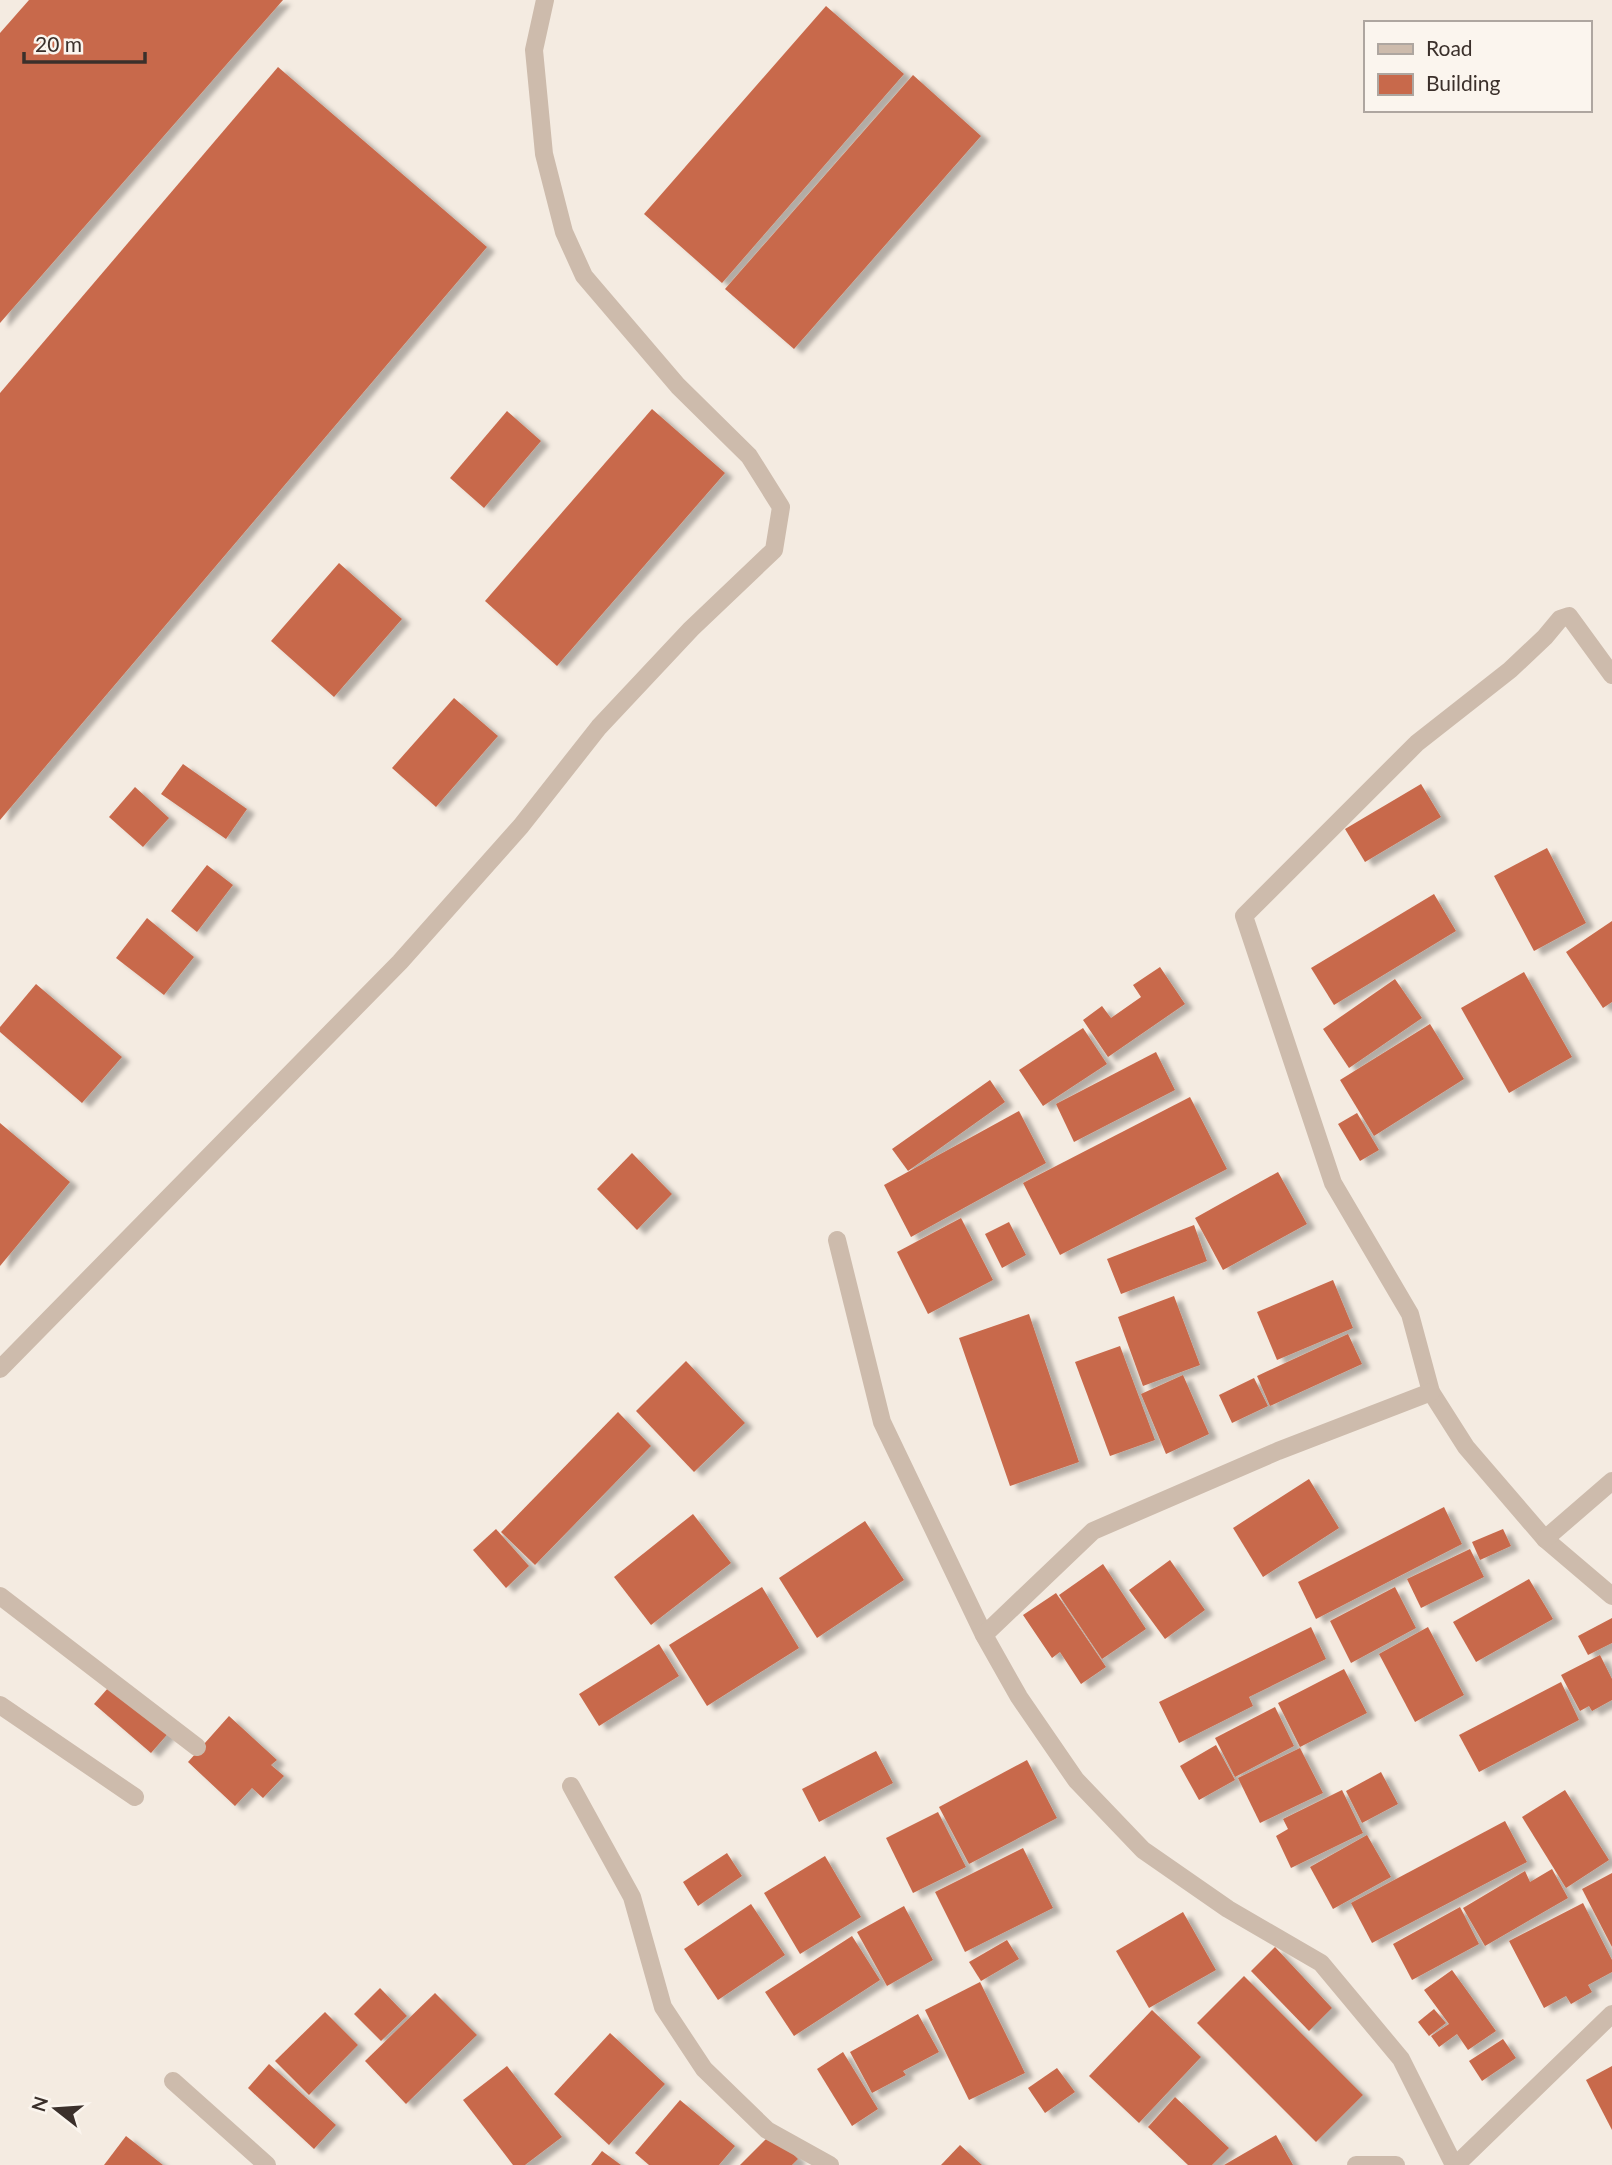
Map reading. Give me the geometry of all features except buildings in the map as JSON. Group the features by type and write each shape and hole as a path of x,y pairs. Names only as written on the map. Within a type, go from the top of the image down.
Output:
{"street":[{"path":"0,1368 400,962 521,826 599,727 691,629 774,550 780,507 749,456 678,386 584,276 564,232 544,154 534,50 545,0"},
{"path":"1612,675 1569,616 1560,619 1510,670 1417,743 1244,916 1333,1183 1410,1314 1431,1392 1466,1447 1545,1539 1612,1596"},
{"path":"837,1241 882,1422 984,1635 1019,1697 1076,1780 1143,1850 1228,1909 1321,1964 1401,2059 1455,2165 1612,2014"},
{"path":"984,1635 1093,1531 1278,1451 1431,1392"},
{"path":"1545,1539 1612,1481"},
{"path":"0,1596 197,1746"},
{"path":"0,1705 135,1797"},
{"path":"570,1786 632,1897 663,2007 704,2068 767,2130 830,2165"},
{"path":"173,2081 267,2165"},
{"path":"1356,2165 1396,2165"}]}
